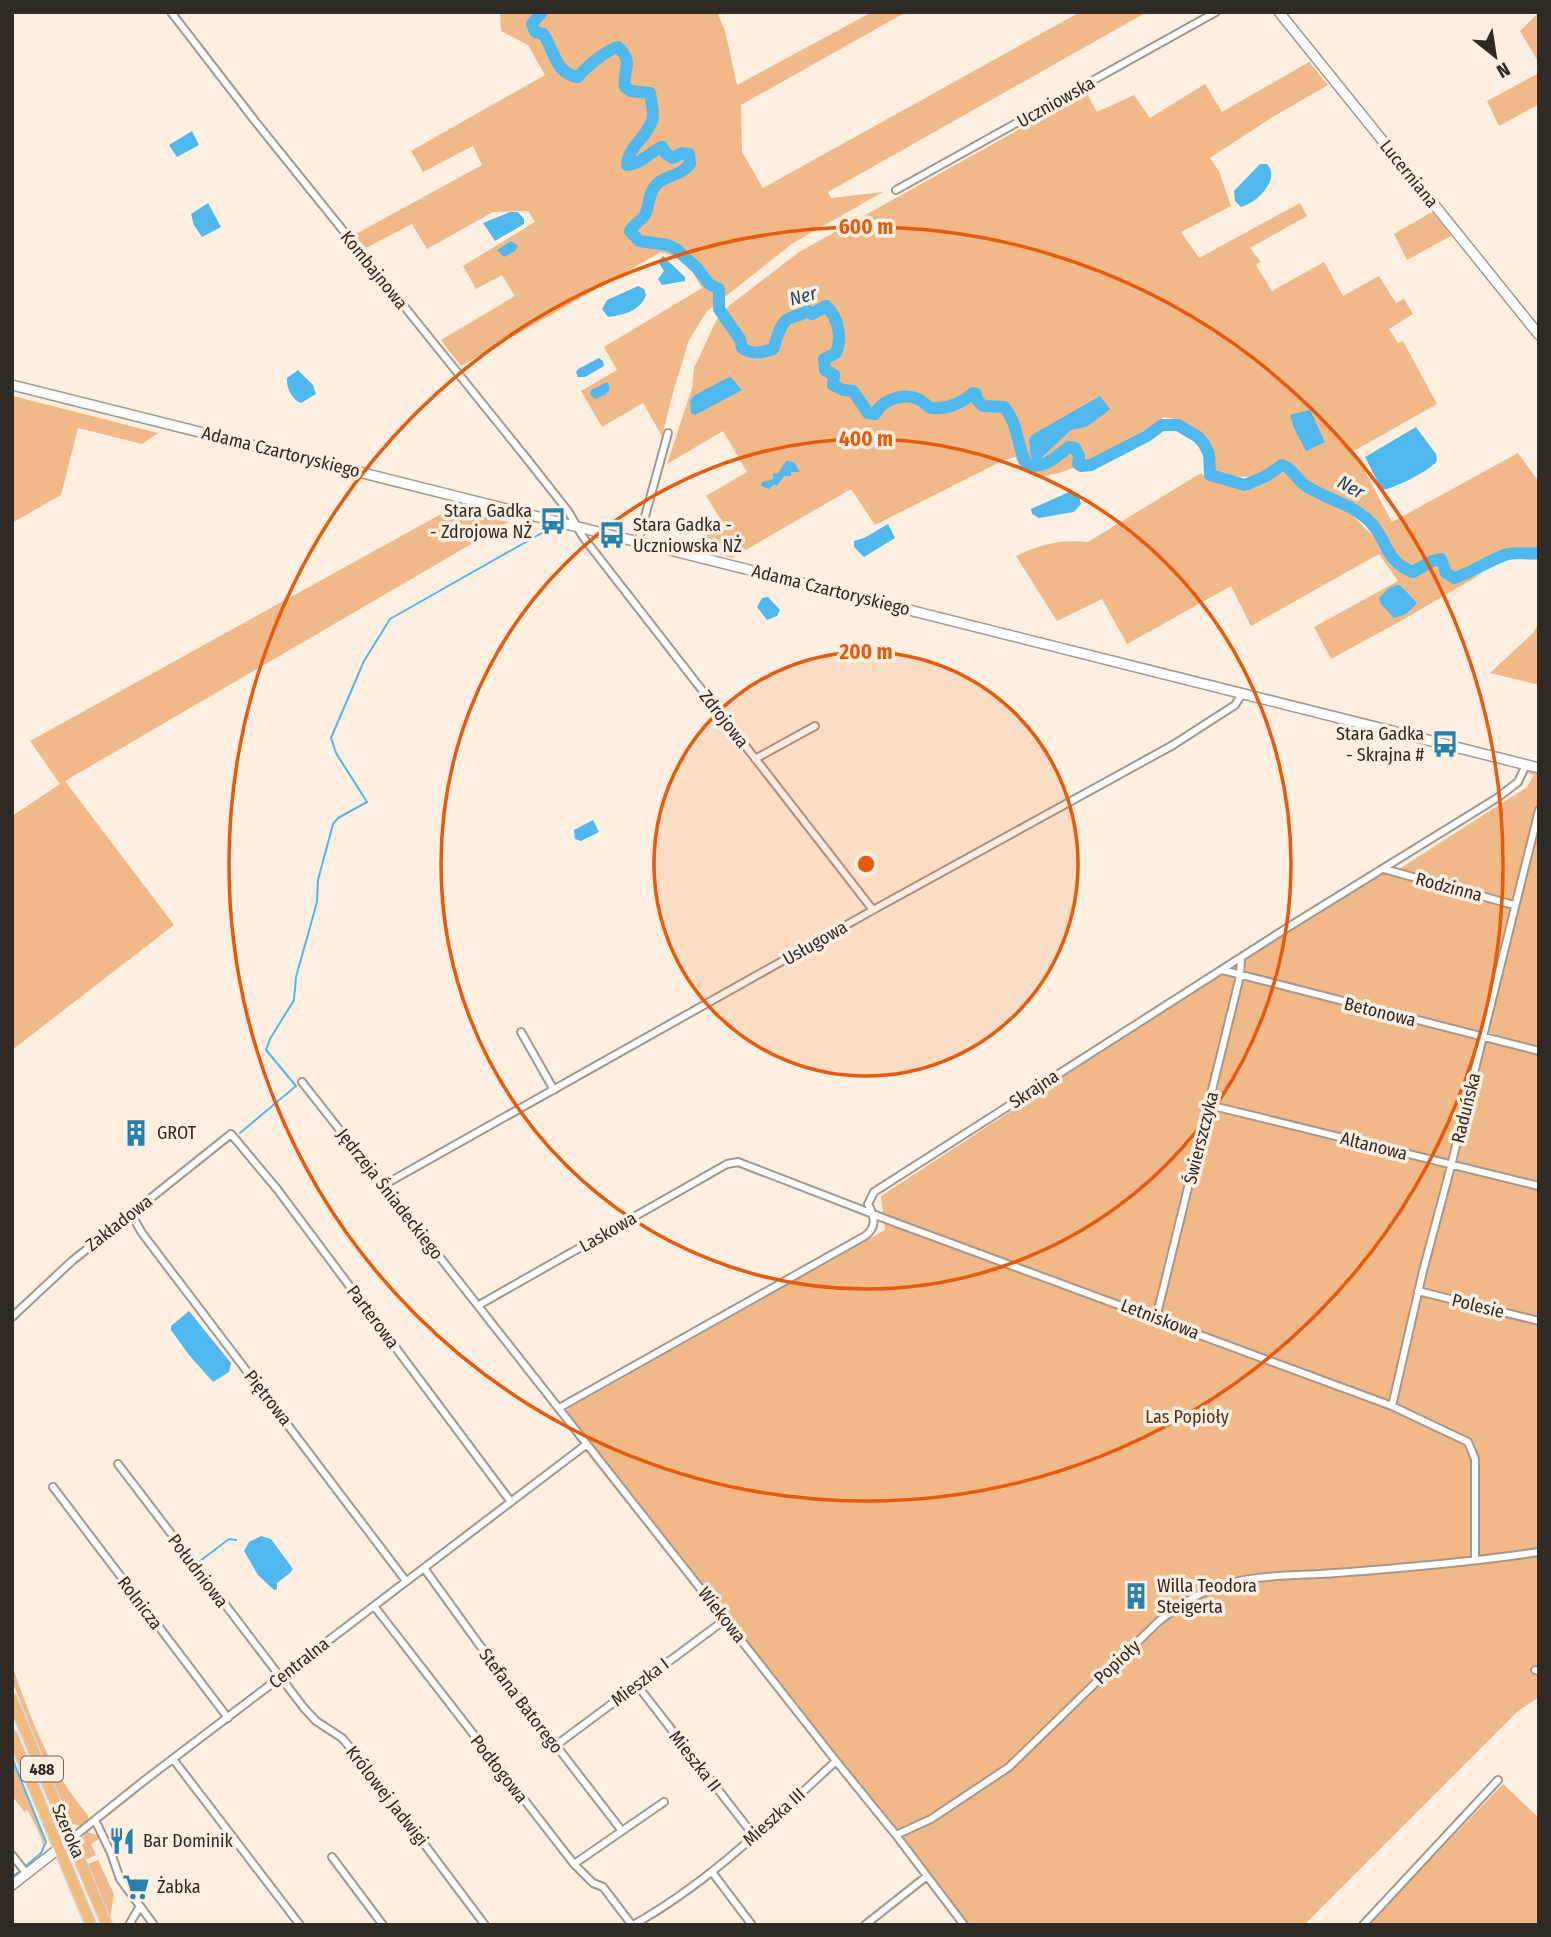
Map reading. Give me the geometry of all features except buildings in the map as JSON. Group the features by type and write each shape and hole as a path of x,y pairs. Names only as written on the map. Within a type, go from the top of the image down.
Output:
{"main road":[{"name":"Szeroka","path":"12,1699 107,1925"},
{"name":"Szeroka","path":"12,1735 91,1925"}],"street":[{"name":"Kombajnowa","path":"171,12 271,142 527,459 577,527"},
{"name":"Uczniowska","path":"896,190 1216,12"},
{"name":"Lucerniana","path":"1279,12 1539,335"},
{"name":"Adama Czartoryskiego","path":"12,384 1539,768"},
{"path":"638,542 668,433"},
{"name":"Zdrojowa","path":"577,527 873,910"},
{"name":"Usługowa","path":"382,1186 1173,745 1236,705 1242,694"},
{"path":"755,760 815,726"},
{"name":"Skrajna","path":"559,1408 865,1236 873,1230 872,1212 868,1204 874,1192 1509,789 1518,782 1526,765"},
{"name":"Raduńska","path":"1392,1406 1418,1291 1539,810"},
{"name":"Rodzinna","path":"1384,869 1514,905"},
{"name":"Świerszczyka","path":"1156,1318 1240,976 1241,958"},
{"name":"Betonowa","path":"1222,970 1539,1051"},
{"path":"521,1032 554,1090"},
{"name":"Jędrzeja Śniadeckiego","path":"302,1082 479,1305"},
{"name":"Altanowa","path":"1209,1105 1539,1186"},
{"name":"Zakładowa","path":"12,1317 72,1261 231,1134"},
{"name":"Parterowa","path":"231,1134 277,1189 511,1502"},
{"name":"Letniskowa","path":"738,1162 1392,1406 1468,1442 1475,1459 1475,1559"},
{"name":"Laskowa","path":"479,1305 727,1164 738,1162"},
{"name":"Piętrowa","path":"131,1214 142,1233 406,1581"},
{"name":"Polesie","path":"1418,1291 1539,1321"},
{"name":"Wiekowa","path":"479,1305 964,1925"},
{"name":"Centralna","path":"12,1885 587,1444"},
{"name":"Południowa","path":"118,1464 281,1677"},
{"name":"Rolnicza","path":"53,1487 228,1718"},
{"name":"Popioły","path":"896,1835 931,1819 1009,1767 1159,1621 1212,1588 1282,1576 1421,1566 1539,1552"},
{"name":"Stefana Batorego","path":"424,1568 555,1746 622,1831"},
{"name":"Podłogowa","path":"374,1605 574,1864 593,1884 603,1887 633,1925"},
{"name":"Mieszka I","path":"555,1746 726,1619"},
{"name":"Królowej Jadwigi","path":"281,1677 316,1721 342,1738 364,1764 485,1925"},
{"name":"Mieszka II","path":"637,1685 754,1836"},
{"path":"173,1759 300,1925"},
{"name":"Mieszka III","path":"633,1925 667,1906 712,1872 836,1762"},
{"path":"1363,1925 1499,1780"},
{"path":"574,1864 664,1802"},
{"path":"95,1820 120,1879 154,1925"},
{"path":"12,1855 27,1874"},
{"path":"332,1857 383,1925"},
{"path":"712,1872 752,1925"},
{"path":"865,1925 927,1876"},
{"path":"129,1925 140,1906"}],"green space":[{"path":"500,12 717,12 725,31 737,85 872,12 906,12 741,105 742,152 763,188 1080,12 1147,12 828,192 831,198 883,192 793,243 707,311 689,340 662,436 643,403 602,427 581,391 617,370 604,347 702,288 691,269 682,261 661,252 461,366 441,340 515,296 502,275 476,289 463,266 535,222 528,211 493,212 427,249 412,224 366,248 354,235 482,165 473,146 423,172 411,151 545,75 528,45 501,31"},
{"path":"1539,12 1539,63 1520,31"},
{"path":"1309,62 1328,85 1210,158 1219,171 1231,206 1181,232 1199,258 1300,203 1307,216 1250,248 1261,262 1256,265 1272,291 1324,262 1343,296 1379,276 1396,303 1404,299 1413,314 1389,329 1398,343 1403,341 1437,404 1354,451 1392,522 1518,453 1539,482 1539,549 1522,547 1493,554 1464,570 1454,572 1449,569 1443,555 1431,557 1415,566 1400,561 1375,522 1356,504 1306,481 1298,469 1283,460 1251,476 1215,472 1210,450 1200,434 1185,423 1164,417 1102,455 1065,471 1034,475 1021,469 1015,457 875,525 851,489 732,558 688,544 723,523 706,496 747,472 723,431 667,464 692,388 694,368 717,319 730,305 799,252 1086,92 1097,112 1134,95 1150,118 1205,84 1222,112"},
{"path":"1539,73 1539,104 1499,126 1487,101"},
{"path":"1433,213 1451,236 1407,260 1394,234"},
{"path":"12,396 158,433 142,444 78,428 61,495 12,523"},
{"path":"1282,472 1293,477 1300,489 1352,515 1378,541 1390,565 1412,578 1436,565 1444,579 1453,584 1483,573 1331,659 1314,627 1398,581 1379,554 1251,626 1231,586 1127,644 1102,599 1057,621 1016,556 1051,543 1088,542 1201,473 1209,480 1246,491"},
{"path":"452,508 509,522 65,781 174,925 12,1050 12,816 60,784 30,741"},
{"path":"1539,622 1539,685 1490,673 1534,632"},
{"name":"Las Popioły","path":"1539,766 1539,1697 1518,1711 1304,1925 963,1925 578,1442 561,1417 569,1408 885,1230 881,1196 1294,926 1382,873 1397,876 1399,869 1527,787 1534,775 1527,773"},
{"path":"12,1665 34,1725 52,1763 88,1815 88,1820 82,1826 72,1824 67,1815 12,1681"},
{"path":"12,1760 44,1838 44,1848 28,1811 25,1810 26,1814 12,1796"},
{"path":"1503,1784 1539,1818 1539,1925 1368,1925"},
{"path":"87,1832 98,1835 99,1839 91,1844 96,1855 85,1860 79,1843"},
{"path":"98,1860 114,1894 110,1919 87,1864"}],"water":[{"path":"192,131 199,145 177,157 169,145"},
{"path":"1260,164 1267,164 1271,170 1269,183 1260,196 1241,207 1235,201 1234,191"},
{"path":"208,203 221,227 202,237 191,214"},
{"path":"510,212 518,212 524,219 524,224 495,241 483,223"},
{"path":"511,241 518,246 504,257 497,250"},
{"path":"663,256 685,277 685,281 662,285 658,279 664,271 658,262"},
{"path":"638,286 644,289 646,295 640,305 625,313 608,317 602,309 607,300"},
{"path":"599,358 604,366 585,377 578,377 578,369"},
{"path":"298,370 313,385 316,394 301,403 292,396 287,382 287,378"},
{"path":"729,377 742,390 695,415 691,413 690,400 695,395"},
{"path":"607,382 610,389 605,395 595,399 590,394 591,390"},
{"path":"1100,396 1110,409 1107,412 1086,427 1071,430 1040,459 1035,461 1031,458 1029,439 1032,435"},
{"path":"1310,410 1325,442 1306,451 1290,415"},
{"path":"1416,427 1436,454 1436,461 1416,476 1382,490 1365,457"},
{"path":"786,461 794,462 800,472 791,472 791,476 784,476 777,486 774,484 769,489 761,486 762,482 773,479 773,474 778,473"},
{"path":"1069,492 1078,493 1081,504 1074,512 1039,518 1032,514 1031,509"},
{"path":"888,524 895,538 864,557 854,547 854,541"},
{"path":"1396,585 1400,585 1417,603 1406,614 1394,618 1379,598"},
{"path":"768,597 780,610 777,616 767,620 757,607 762,598"},
{"path":"593,820 599,832 581,841 575,839 574,830"},
{"path":"189,1311 231,1363 229,1372 213,1382 171,1330 171,1326"},
{"path":"261,1536 271,1539 293,1569 277,1583 277,1589 274,1590 258,1575 244,1551 249,1542"}],"waterway":[{"name":"Ner","path":"542,12 532,24 535,32 543,34 564,71 578,77 596,59 618,47 627,62 625,87 631,91 650,93 652,121 630,153 627,165 662,147 666,154 673,158 682,153 689,154 690,164 686,168 654,187 645,215 630,231 639,241 668,245 676,249 697,268 709,284 719,289 719,309 740,339 742,348 757,353 773,349 785,321 808,311 812,314 826,306 834,316 839,335 836,353 824,359 825,370 834,375 833,385 853,391 868,413 875,414 883,404 900,397 912,397 930,407 943,408 954,405 973,393 983,406 1004,407 1012,421 1027,465 1033,466 1050,461 1069,447 1075,448 1079,456 1078,464 1091,465 1147,436 1162,425 1178,425 1198,437 1204,444 1209,454 1210,475 1245,485 1282,465 1306,486 1365,517 1378,531 1393,558 1413,572 1441,559 1446,573 1454,578 1505,555 1539,553"},
{"path":"240,1133 296,1086 266,1050 294,1000 296,977 317,902 318,880 333,824 338,818 367,802 336,753 331,738 364,661 390,619 547,530"},
{"path":"200,1561 229,1539 236,1540"},
{"path":"12,1758 46,1842 41,1853 27,1865"},
{"path":"13,1876 19,1872"}],"place":[{"name":"Stara Gadka - Zdrojowa NŻ","path":"553,521"},
{"name":"Stara Gadka - Uczniowska NŻ","path":"612,535"},
{"name":"Stara Gadka - Skrajna #","path":"1445,744"},
{"name":"GROT","path":"136,1133"},
{"name":"Willa Teodora Steigerta","path":"1136,1596"},
{"name":"Bar Dominik","path":"122,1841"},
{"name":"Żabka","path":"136,1887"}]}
